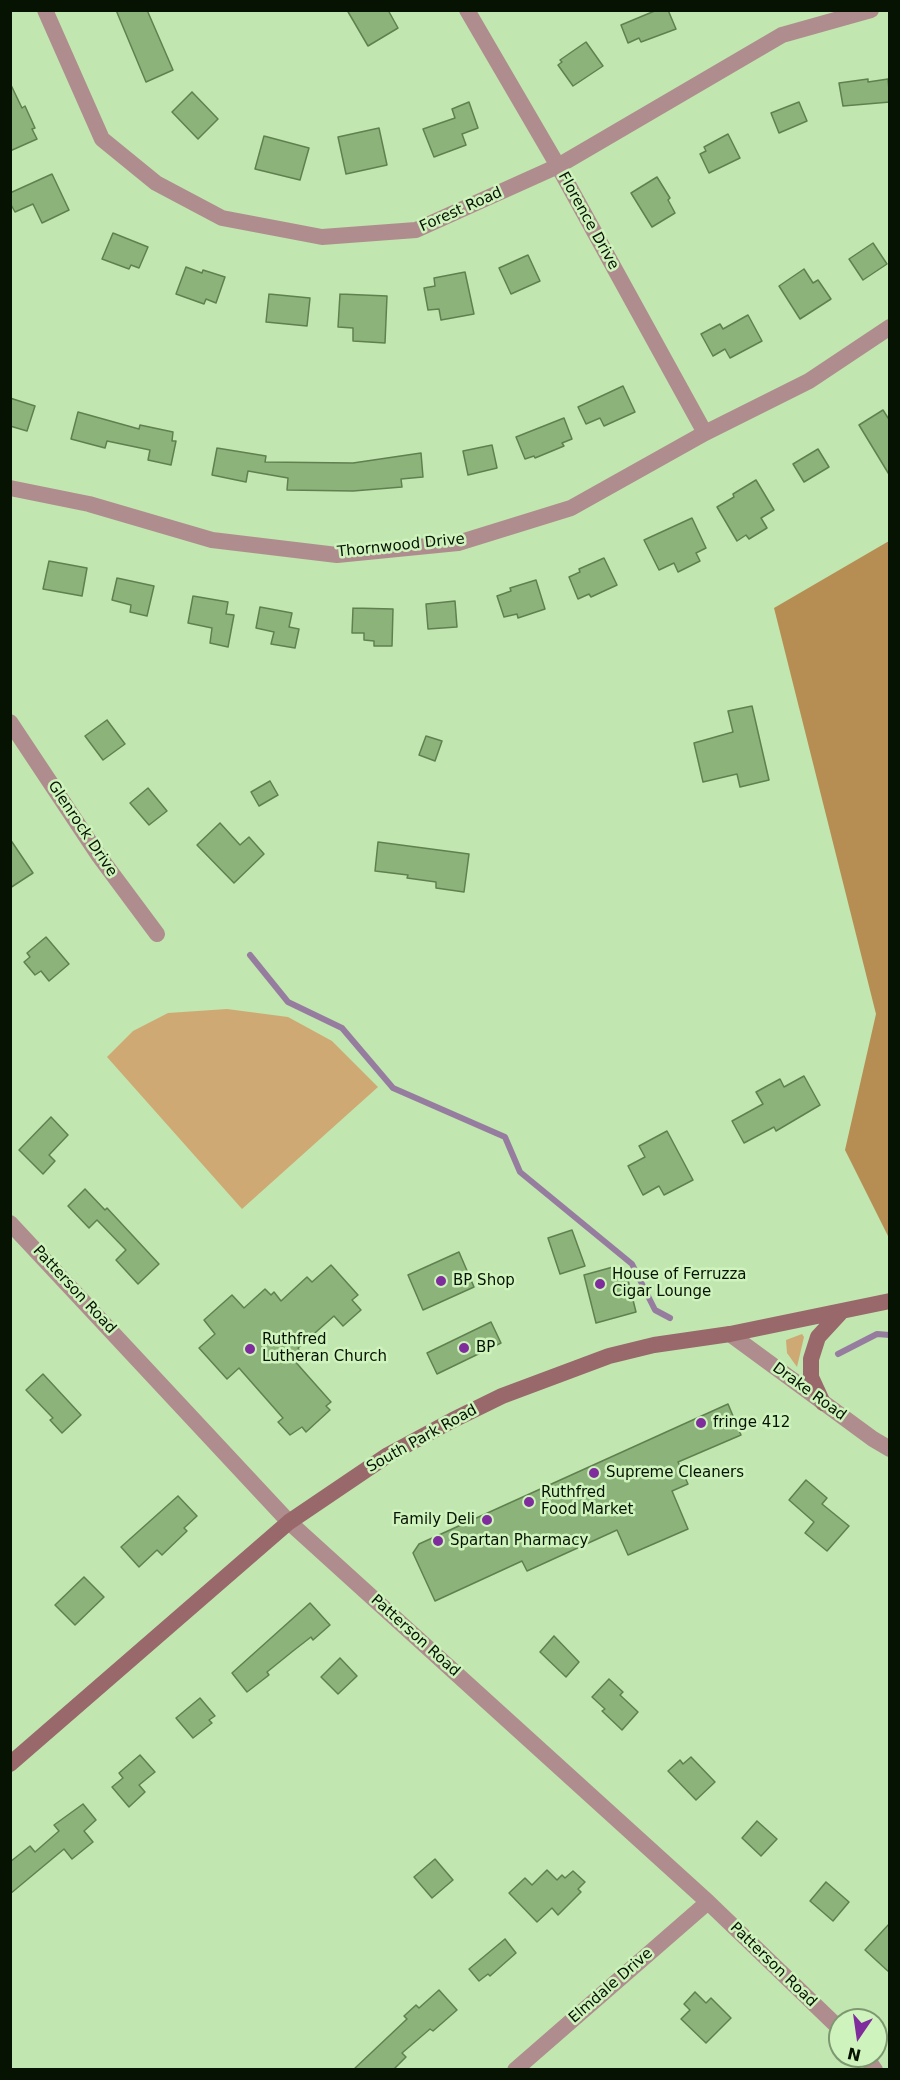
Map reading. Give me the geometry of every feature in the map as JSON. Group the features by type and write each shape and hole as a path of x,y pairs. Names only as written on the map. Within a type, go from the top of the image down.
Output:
{"main road":[{"name":"South Park Road","path":"10,1764 290,1522 388,1455 502,1396 609,1356 654,1345 730,1334 890,1301"},
{"path":"823,1403 811,1377 811,1359 818,1338 842,1311"}],"street":[{"name":"Forest Road","path":"45,10 102,139 156,183 222,218 322,237 416,230 558,166 782,35 871,10"},
{"name":"Florence Drive","path":"467,10 558,166 705,433"},
{"name":"Thornwood Drive","path":"10,488 89,504 212,540 337,555 458,543 572,508 705,433 809,381 890,327"},
{"name":"Glenrock Drive","path":"10,722 99,856 157,934"},
{"name":"Patterson Road","path":"10,1223 290,1522 708,1902 828,2017"},
{"name":"Drake Road","path":"730,1334 890,1449"},
{"name":"Elmdale Drive","path":"515,2070 708,1902"}],"shaded area":[{"path":"889,541 889,1238 845,1150 876,1014 774,608"},
{"path":"227,1009 288,1017 332,1041 378,1087 242,1209 107,1057 133,1031 168,1013"},
{"path":"802,1334 804,1337 797,1367 787,1353 786,1340"}],"building":[{"path":"116,10 147,10 173,70 146,82"},
{"path":"347,10 388,10 398,28 368,46"},
{"path":"657,10 668,10 676,29 641,42 639,38 628,43 621,25"},
{"path":"586,42 603,66 573,86 558,65 562,62 560,60"},
{"path":"868,79 868,82 888,79 890,102 843,106 839,83"},
{"path":"10,83 22,108 25,106 35,128 32,129 37,139 10,151"},
{"path":"192,92 218,119 198,139 172,112"},
{"path":"469,102 478,128 462,134 466,145 434,157 423,129 455,118 452,109"},
{"path":"799,102 807,121 779,133 771,113"},
{"path":"379,128 387,165 346,174 338,137"},
{"path":"728,134 740,158 709,173 700,154 706,151 704,147"},
{"path":"264,136 309,148 300,180 255,169"},
{"path":"52,174 69,210 42,223 33,204 15,212 10,203 10,193"},
{"path":"657,177 670,198 668,200 675,213 652,227 631,193"},
{"path":"113,233 148,247 139,268 131,265 129,269 102,259"},
{"path":"873,243 887,264 863,280 849,259"},
{"path":"528,255 540,281 511,294 499,268"},
{"path":"186,267 202,273 203,270 225,277 216,303 206,299 204,304 176,294"},
{"path":"804,269 813,283 818,280 831,299 800,319 779,286"},
{"path":"465,272 474,314 441,320 439,309 428,310 424,288 435,286 434,278"},
{"path":"269,294 310,298 307,326 266,322"},
{"path":"340,294 387,296 385,343 353,341 353,328 338,327"},
{"path":"748,315 762,341 730,358 725,349 713,356 701,334 720,324 723,329"},
{"path":"623,386 635,412 604,426 600,418 586,424 578,407"},
{"path":"10,398 35,406 27,431 10,426"},
{"path":"883,410 890,421 890,476 859,425"},
{"path":"78,412 139,429 140,425 173,432 172,441 176,441 171,465 148,460 150,450 107,441 105,448 71,439"},
{"path":"564,418 572,439 562,443 564,446 535,458 534,456 525,459 516,437"},
{"path":"492,445 497,468 468,475 463,451"},
{"path":"217,448 266,456 265,462 353,463 421,453 423,477 401,479 402,487 353,491 287,490 288,478 248,471 246,482 212,475"},
{"path":"818,449 829,467 804,482 793,464"},
{"path":"756,480 774,510 761,518 767,528 749,539 746,535 737,541 717,507"},
{"path":"692,518 706,548 696,553 700,561 678,572 674,563 659,570 644,540"},
{"path":"604,558 617,585 591,597 589,594 578,599 569,577 580,572 579,569"},
{"path":"49,561 87,568 82,596 43,589"},
{"path":"117,578 154,586 147,616 130,612 131,605 112,600"},
{"path":"536,580 545,609 518,618 517,614 504,617 497,596 511,591 510,588"},
{"path":"193,596 228,602 226,614 234,615 228,647 210,643 212,628 188,623"},
{"path":"455,601 457,627 428,629 426,604"},
{"path":"260,607 292,613 289,627 299,629 295,648 271,644 274,632 256,628"},
{"path":"353,608 393,609 392,646 374,646 374,641 364,640 364,633 352,633"},
{"path":"752,706 769,780 740,787 737,774 703,782 694,743 733,732 728,711"},
{"path":"107,720 125,744 103,760 85,736"},
{"path":"426,736 442,741 435,761 419,755"},
{"path":"270,781 278,795 259,806 251,792"},
{"path":"148,788 167,811 149,825 130,803"},
{"path":"220,823 240,845 249,837 264,854 234,883 197,845"},
{"path":"10,839 33,873 10,888"},
{"path":"378,842 469,854 464,892 436,888 436,882 407,878 408,875 375,871"},
{"path":"46,937 69,964 49,981 41,971 35,975 24,962 30,957 27,953"},
{"path":"804,1076 820,1105 776,1131 774,1127 744,1143 732,1121 763,1104 756,1092 780,1079 784,1087"},
{"path":"51,1117 68,1135 49,1155 55,1161 43,1174 19,1150"},
{"path":"667,1131 693,1180 664,1195 659,1186 643,1195 628,1166 645,1157 639,1146"},
{"path":"85,1189 105,1210 107,1208 159,1264 138,1284 116,1260 126,1250 97,1220 89,1228 68,1206"},
{"path":"572,1230 585,1266 560,1274 548,1238"},
{"name":"BP Shop","path":"459,1252 474,1287 423,1310 408,1275"},
{"name":"Ruthfred Lutheran Church","path":"331,1265 358,1295 352,1300 361,1310 343,1326 334,1316 298,1348 300,1351 292,1358 331,1402 326,1406 330,1410 306,1432 302,1427 290,1435 278,1422 283,1418 239,1368 227,1379 199,1348 215,1334 204,1320 232,1295 244,1308 265,1289 271,1295 274,1292 281,1301 307,1277 312,1282"},
{"path":"613,1267 615,1275 626,1272 636,1312 596,1323 584,1275"},
{"name":"BP","path":"491,1322 501,1343 437,1374 427,1353"},
{"path":"43,1374 81,1415 62,1433 50,1420 53,1418 26,1390"},
{"path":"728,1404 741,1435 678,1462 688,1484 672,1491 688,1529 628,1555 617,1530 527,1571 522,1561 435,1601 413,1553 419,1544"},
{"path":"806,1480 827,1498 822,1504 849,1526 827,1551 805,1533 814,1522 789,1500"},
{"path":"178,1496 197,1516 184,1528 187,1531 162,1555 157,1550 139,1567 121,1547"},
{"path":"84,1577 104,1597 75,1625 55,1605"},
{"path":"310,1603 330,1625 313,1640 311,1637 293,1651 267,1672 269,1675 247,1692 232,1673"},
{"path":"554,1636 579,1662 566,1677 540,1652"},
{"path":"340,1658 357,1676 338,1694 321,1677"},
{"path":"609,1679 623,1692 620,1695 638,1712 622,1730 602,1711 605,1709 592,1697"},
{"path":"200,1698 215,1716 209,1720 212,1723 193,1738 176,1718"},
{"path":"140,1755 155,1772 139,1785 145,1792 129,1807 112,1787 123,1778 119,1773"},
{"path":"691,1757 715,1782 696,1800 668,1771 680,1760 683,1764"},
{"path":"83,1804 96,1820 84,1831 93,1842 72,1859 64,1849 10,1894 10,1862 30,1846 35,1852 59,1831 54,1825"},
{"path":"757,1821 777,1839 761,1856 742,1838"},
{"path":"435,1859 453,1880 432,1898 414,1877"},
{"path":"547,1870 557,1880 562,1875 565,1878 573,1871 585,1882 578,1889 581,1892 558,1915 552,1908 537,1922 509,1893 525,1878 532,1885"},
{"path":"826,1882 849,1902 833,1921 810,1901"},
{"path":"890,1923 890,1973 865,1950"},
{"path":"505,1939 516,1953 490,1976 488,1974 479,1981 469,1969"},
{"path":"439,1990 457,2010 402,2053 406,2057 393,2070 353,2070 407,2019 404,2016 416,2005 419,2008"},
{"path":"695,1992 706,2003 711,1998 731,2018 706,2043 681,2019 690,2010 684,2004"}],"waterway":[{"path":"250,955 288,1002 342,1028 393,1088 505,1137 520,1172 632,1264 655,1310 670,1318"},
{"path":"838,1354 877,1334 890,1335"}],"place":[{"name":"BP Shop","path":"441,1281"},
{"name":"House of Ferruzza Cigar Lounge","path":"600,1284"},
{"name":"BP","path":"464,1348"},
{"name":"Ruthfred Lutheran Church","path":"250,1349"},
{"name":"fringe 412","path":"701,1423"},
{"name":"Supreme Cleaners","path":"594,1473"},
{"name":"Ruthfred Food Market","path":"529,1502"},
{"name":"Family Deli","path":"487,1520"},
{"name":"Spartan Pharmacy","path":"438,1541"}]}
